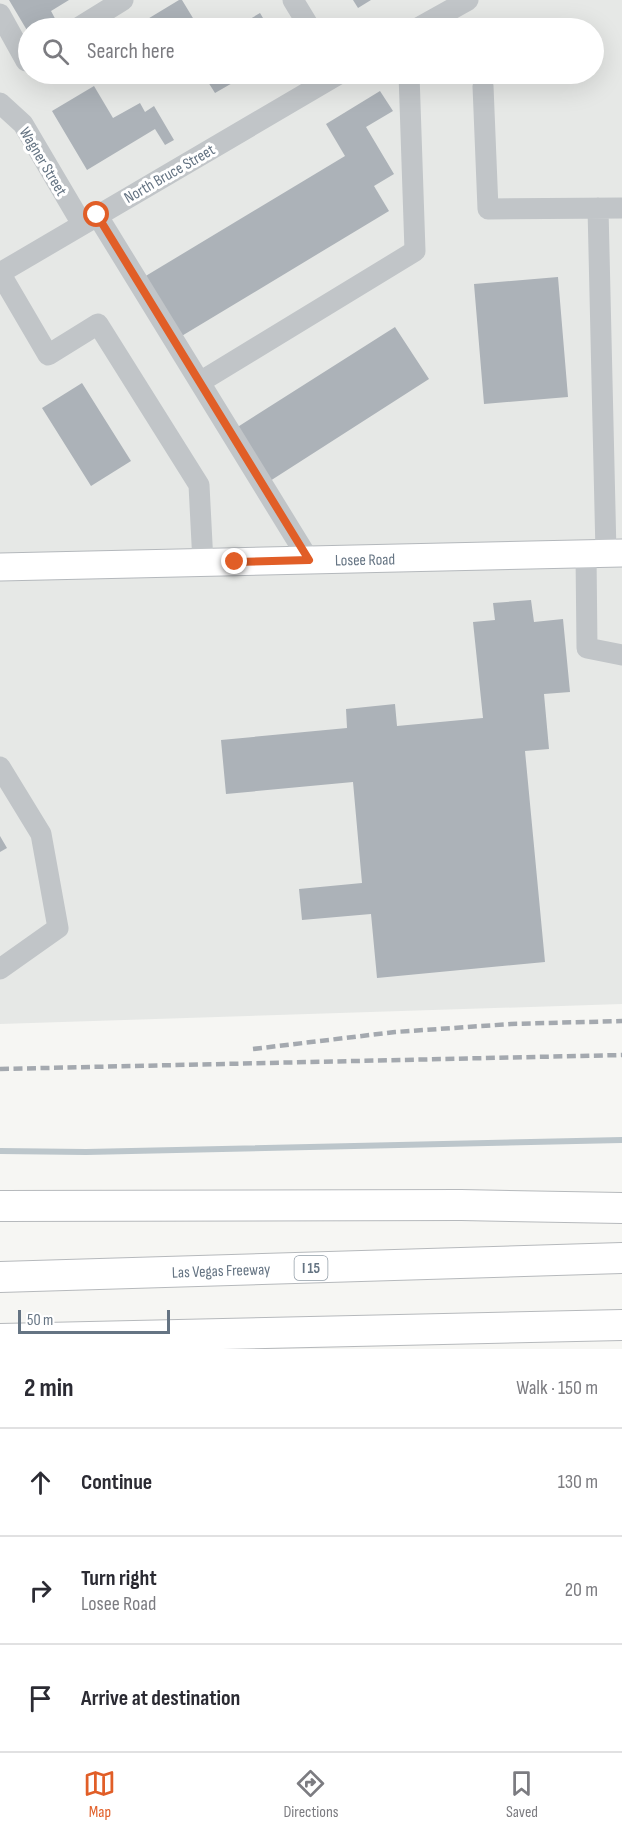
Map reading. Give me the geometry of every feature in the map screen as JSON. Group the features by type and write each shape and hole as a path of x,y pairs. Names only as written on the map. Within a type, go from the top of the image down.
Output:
{"highway":[{"path":"0,1206 461,1205 622,1208"},
{"name":"Las Vegas Freeway","path":"0,1277 622,1258"},
{"path":"0,1339 622,1325"}],"main road":[{"name":"Losee Road","path":"0,567 605,554"}],"street":[{"path":"94,18 123,0"},
{"path":"293,0 304,18"},
{"path":"436,18 468,0"},
{"path":"0,14 18,47"},
{"name":"North Bruce Street","path":"0,273 321,84"},
{"path":"200,382 415,251 409,84"},
{"path":"483,86 488,210 622,208"},
{"name":"Wagner Street","path":"0,103 23,124 200,382 309,560"},
{"path":"598,208 605,554 587,648 622,655"},
{"path":"0,273 48,355 98,324 199,485 203,563"},
{"path":"0,767 41,834 58,928 0,969"}],"shaded area":[{"path":"0,0 622,0 622,1004 0,1024"}],"building":[{"path":"9,0 69,0 51,11 55,18 20,18"},
{"path":"182,0 193,18 149,18"},
{"path":"353,0 371,0 358,8"},
{"path":"260,13 263,18 252,18"},
{"path":"209,84 231,84 215,93"},
{"path":"94,86 113,118 140,103 145,112 154,106 174,140 165,145 155,129 87,170 52,111"},
{"path":"380,91 393,111 366,127 394,174 374,186 389,211 180,337 144,277 345,156 326,124"},
{"path":"558,277 568,397 484,404 474,284"},
{"path":"395,327 429,379 270,481 236,428"},
{"path":"82,383 131,461 91,486 42,408"},
{"path":"531,600 534,622 563,619 570,692 544,694 549,749 525,751 545,962 377,978 371,914 302,920 299,889 362,883 353,782 226,794 221,740 347,728 346,709 395,704 397,726 483,718 473,622 495,620 493,603"},
{"path":"0,836 7,848 0,852"}],"waterway":[{"path":"0,1151 86,1152 622,1140"}],"railway":[{"path":"253,1049 395,1032 511,1024 622,1021"},
{"path":"0,1069 622,1055"}],"route":[{"path":"97,215 309,560 235,562"}]}
